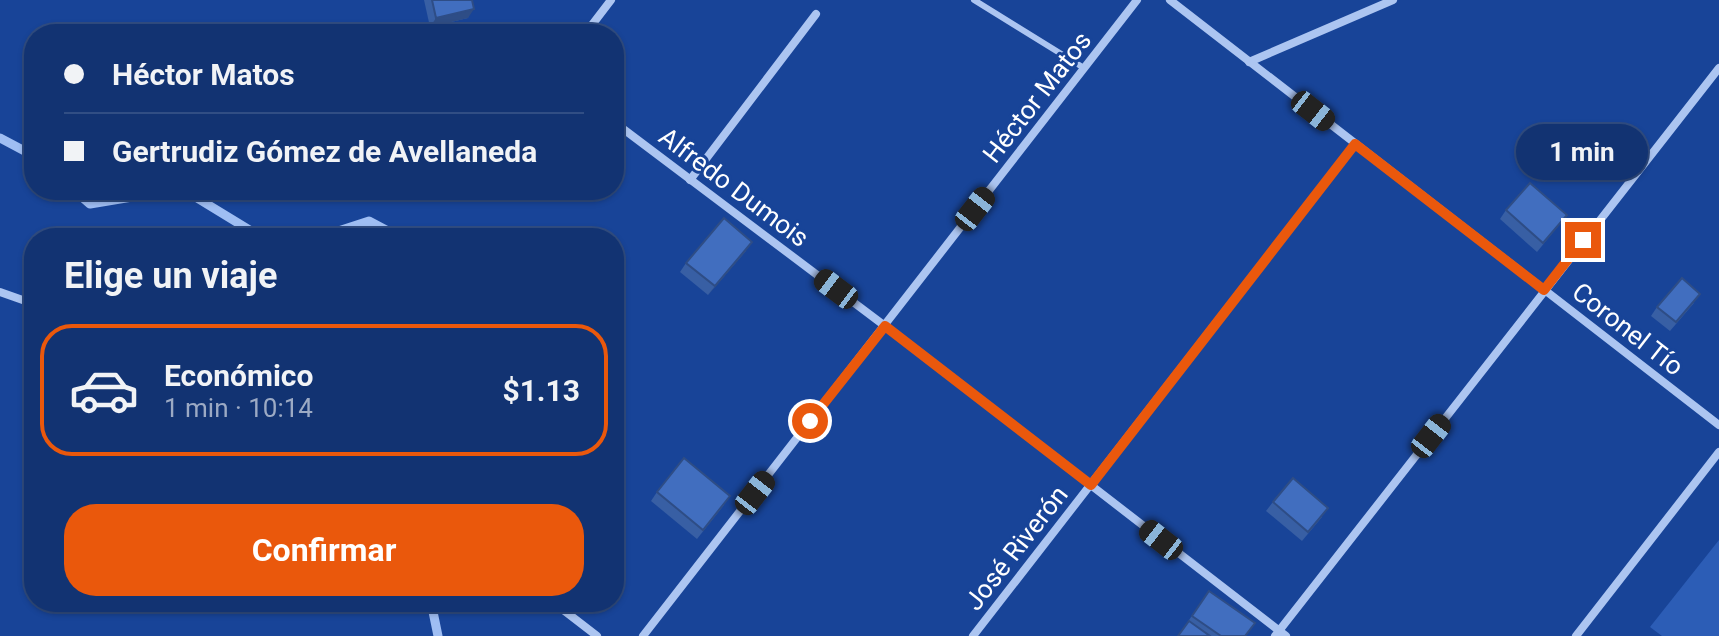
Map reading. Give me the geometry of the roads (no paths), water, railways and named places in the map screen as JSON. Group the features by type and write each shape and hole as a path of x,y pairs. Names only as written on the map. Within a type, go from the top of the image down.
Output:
{"street":[{"path":"593,24 611,0"},
{"name":"Héctor Matos","path":"643,636 1137,0"},
{"name":"Coronel Tío","path":"1170,0 1719,425"},
{"path":"1249,62 1393,0"},
{"path":"690,180 816,14"},
{"path":"1280,634 1719,68"},
{"name":"Alfredo Dumois","path":"624,130 885,326 1280,634"},
{"name":"José Riverón","path":"973,636 1355,144"},
{"path":"0,292 24,300"},
{"path":"1576,636 1719,452"},
{"path":"566,612 597,636"},
{"path":"580,636 587,629"}],"lane":[{"path":"974,0 1084,68"}],"waterway":[{"path":"0,138 24,151"},
{"path":"85,200 90,204 114,200"},
{"path":"200,200 246,228"},
{"path":"348,228 369,221 382,228"},
{"path":"433,612 438,636"}]}
